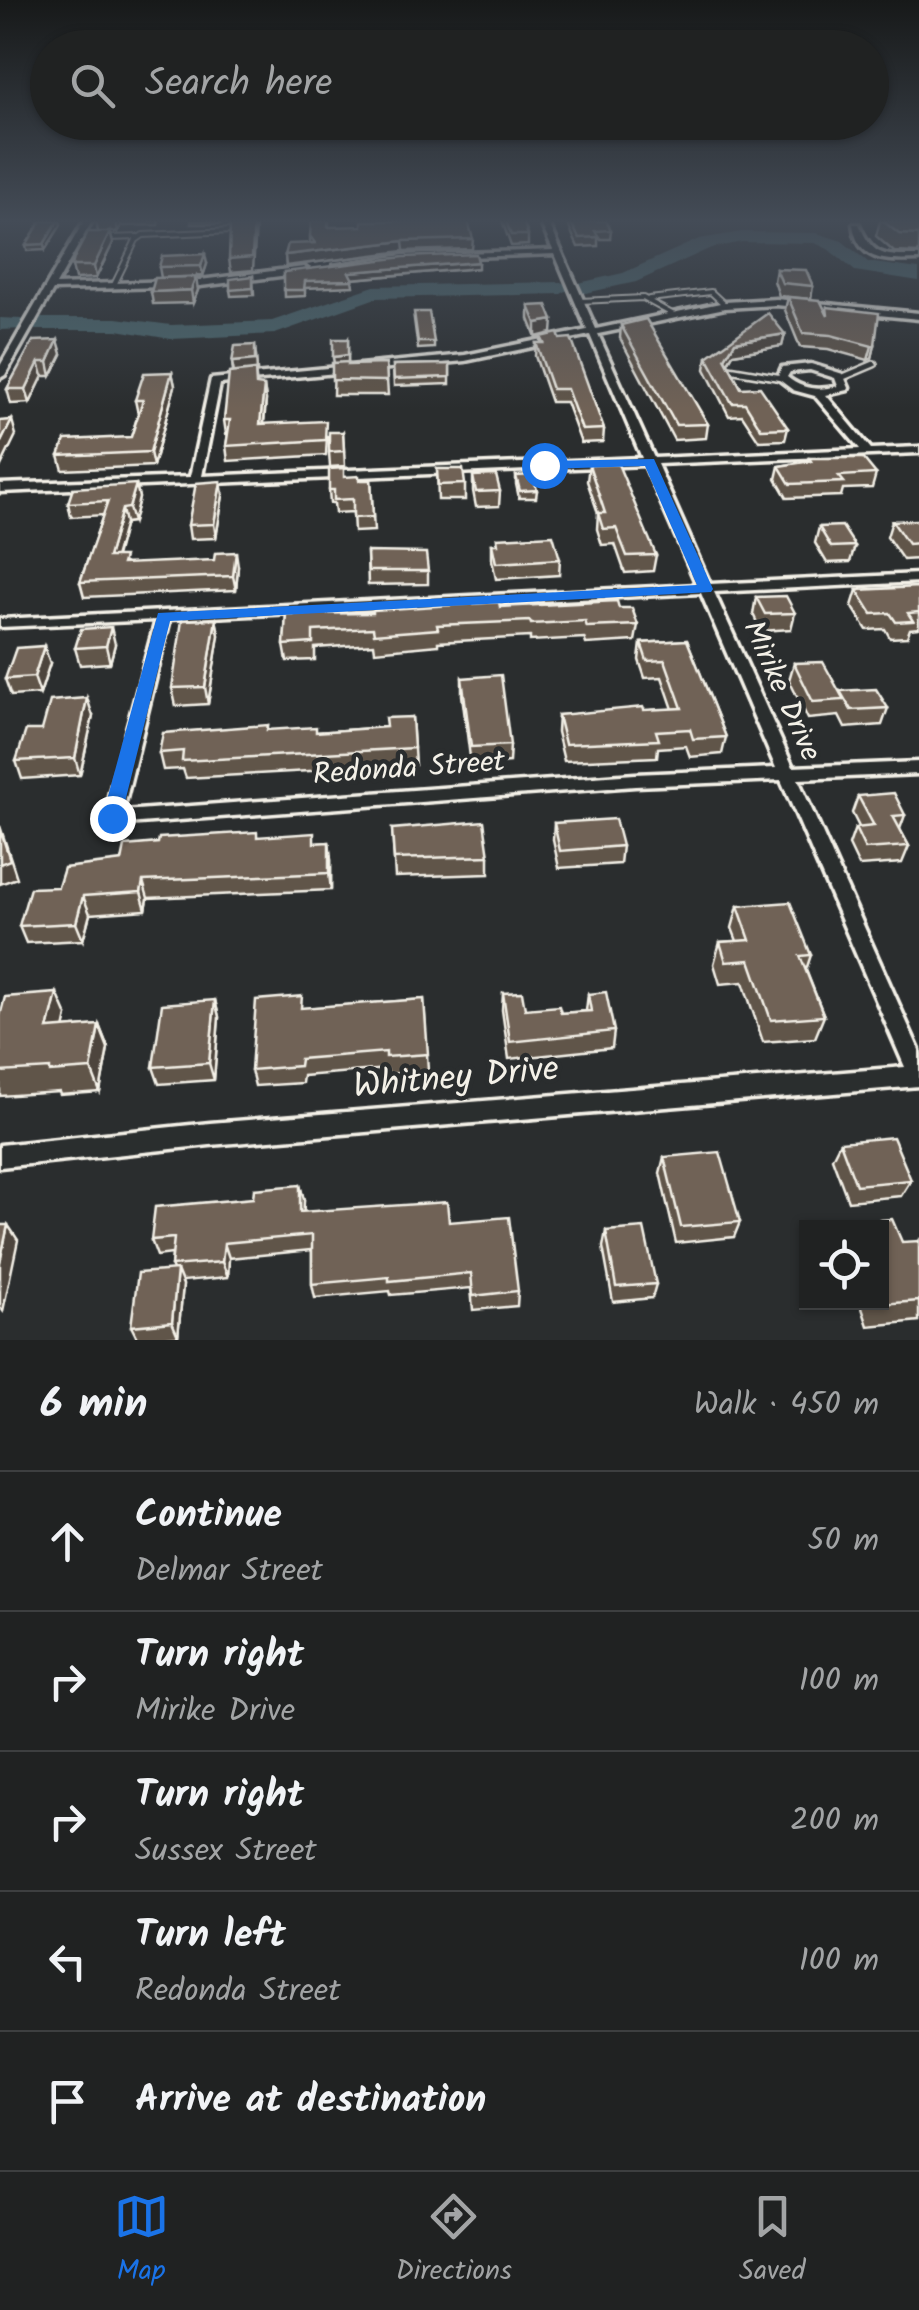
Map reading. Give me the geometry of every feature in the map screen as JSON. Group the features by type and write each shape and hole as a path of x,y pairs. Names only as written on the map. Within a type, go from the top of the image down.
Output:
{"street":[{"path":"0,375 52,284"},
{"path":"49,288 185,284"},
{"name":"Mirike Drive","path":"572,284 919,1076"},
{"path":"195,480 215,381 465,358 725,305 776,302 919,316"},
{"path":"810,367 841,378 844,388 820,395 798,389 782,378 786,370 810,367"},
{"path":"820,395 868,452"},
{"path":"0,488 919,450"},
{"path":"0,623 919,578"},
{"name":"Redonda Street","path":"164,616 112,818 635,780 919,768"},
{"name":"Whitney Drive","path":"0,1156 210,1134 919,1076"}],"lane":[{"path":"580,301 711,292 725,305"},
{"path":"649,299 674,315"},
{"path":"841,378 874,364"},
{"path":"729,369 782,378"}],"building":[{"path":"153,284 193,284 191,290 151,292"},
{"path":"230,284 253,284 253,288 230,290"},
{"path":"284,284 305,284 304,290 284,290"},
{"path":"788,297 820,300 828,316 827,307 879,313 875,345 803,333"},
{"path":"547,305 553,320 536,323 529,306"},
{"path":"414,312 429,312 434,342 418,342"},
{"path":"768,313 785,334 735,342 725,358 741,388 760,387 788,428 761,429 745,403 732,403 707,357"},
{"path":"646,319 708,424 676,425 621,325"},
{"path":"558,333 560,339 571,338 604,429 582,430 567,389 552,389 536,343 544,343 541,337"},
{"path":"333,339 348,339 348,355 333,357"},
{"path":"58,340 48,362 39,362 26,389 7,389 33,341"},
{"path":"255,345 255,360 232,362 235,346"},
{"path":"332,363 386,364 387,381 332,380"},
{"path":"450,364 450,377 394,379 393,365"},
{"path":"255,370 256,385 264,386 260,424 326,421 325,440 226,446 230,420 224,420 229,373"},
{"path":"172,372 150,452 59,456 65,440 131,437 143,400 135,400 144,373"},
{"path":"12,420 0,444 0,421"},
{"path":"329,432 343,432 344,451 329,452"},
{"path":"809,458 863,458 876,474 839,476 844,482 790,484 779,466 811,461"},
{"path":"618,464 656,555 627,556 616,528 603,529 598,513 605,513 589,465"},
{"path":"344,468 344,477 371,480 373,517 353,518 353,499 334,500 334,490 329,490 329,469"},
{"path":"437,469 463,469 465,484 438,485"},
{"path":"496,475 500,491 476,492 473,476"},
{"path":"533,475 537,490 520,491 516,476"},
{"path":"221,481 214,524 188,525 196,483"},
{"path":"136,484 129,508 122,509 108,557 124,557 122,564 214,560 215,553 236,552 233,576 80,582 108,501 68,503 73,488"},
{"path":"917,520 919,543 908,544 892,521"},
{"path":"842,526 855,546 831,547 819,527"},
{"path":"553,535 560,559 496,563 492,544 498,544 497,538"},
{"path":"367,552 426,553 428,571 368,571"},
{"path":"919,587 919,612 908,613 913,621 896,622 890,613 872,614 857,590"},
{"path":"786,596 795,613 765,614 756,597"},
{"path":"617,601 619,608 632,608 638,625 587,627 585,621 530,621 437,625 438,629 374,634 373,628 313,631 313,643 284,645 286,614 373,613 499,602 500,607"},
{"path":"216,619 205,687 172,688 182,620"},
{"path":"111,627 106,646 75,648 81,629"},
{"path":"687,640 726,737 693,739 690,729 656,731 659,740 565,744 558,715 643,707 682,708 665,660 647,661 641,643"},
{"path":"44,646 34,677 5,679 16,648"},
{"path":"823,662 844,700 813,702 794,663"},
{"path":"501,675 510,745 471,747 462,678"},
{"path":"876,689 888,708 851,710 840,691"},
{"path":"87,698 75,758 16,761 26,730 42,730 50,701"},
{"path":"412,717 414,748 182,761 183,751 159,753 163,733 268,725 267,730 316,727 316,732 386,727 385,718"},
{"path":"894,793 905,815 893,816 909,846 865,849 855,828 874,826 858,796"},
{"path":"615,819 622,846 560,851 554,823"},
{"path":"484,821 489,856 394,859 392,829"},
{"path":"0,829 10,860 0,864"},
{"path":"257,832 257,837 314,833 314,843 329,842 329,873 143,881 141,892 83,896 76,923 19,926 30,888 58,887 64,868 122,861 125,846 158,843 159,838"},
{"path":"790,902 811,955 800,956 824,1016 771,1020 750,960 726,962 720,942 750,940 738,906"},
{"path":"522,992 525,1009 559,1006 561,1013 591,1011 588,994 606,992 614,1031 510,1042 503,993"},
{"path":"57,993 48,1029 99,1025 91,1069 0,1072 0,1016 5,997"},
{"path":"302,996 301,1008 424,999 428,1054 386,1057 386,1052 300,1059 299,1066 251,1070 256,1000"},
{"path":"215,1000 209,1063 153,1067 162,1004"},
{"path":"893,1137 911,1180 856,1185 840,1142"},
{"path":"720,1152 740,1222 681,1227 664,1157"},
{"path":"300,1185 300,1212 447,1202 449,1222 509,1217 518,1291 473,1296 471,1273 312,1284 312,1235 224,1243 222,1262 171,1266 174,1238 151,1240 155,1207 253,1198 254,1189"},
{"path":"892,1219 902,1242 919,1241 919,1301 889,1303 889,1220 879,1220"},
{"path":"0,1225 8,1225 0,1262"},
{"path":"644,1228 656,1284 616,1287 606,1231"},
{"path":"177,1270 172,1322 131,1326 138,1273"}],"waterway":[{"path":"581,288 602,284"},
{"path":"36,324 117,324 171,332 275,327 374,292 561,288"},
{"path":"0,324 14,324"}],"route":[{"path":"112,818 164,616 706,589 650,462 544,465"}]}
